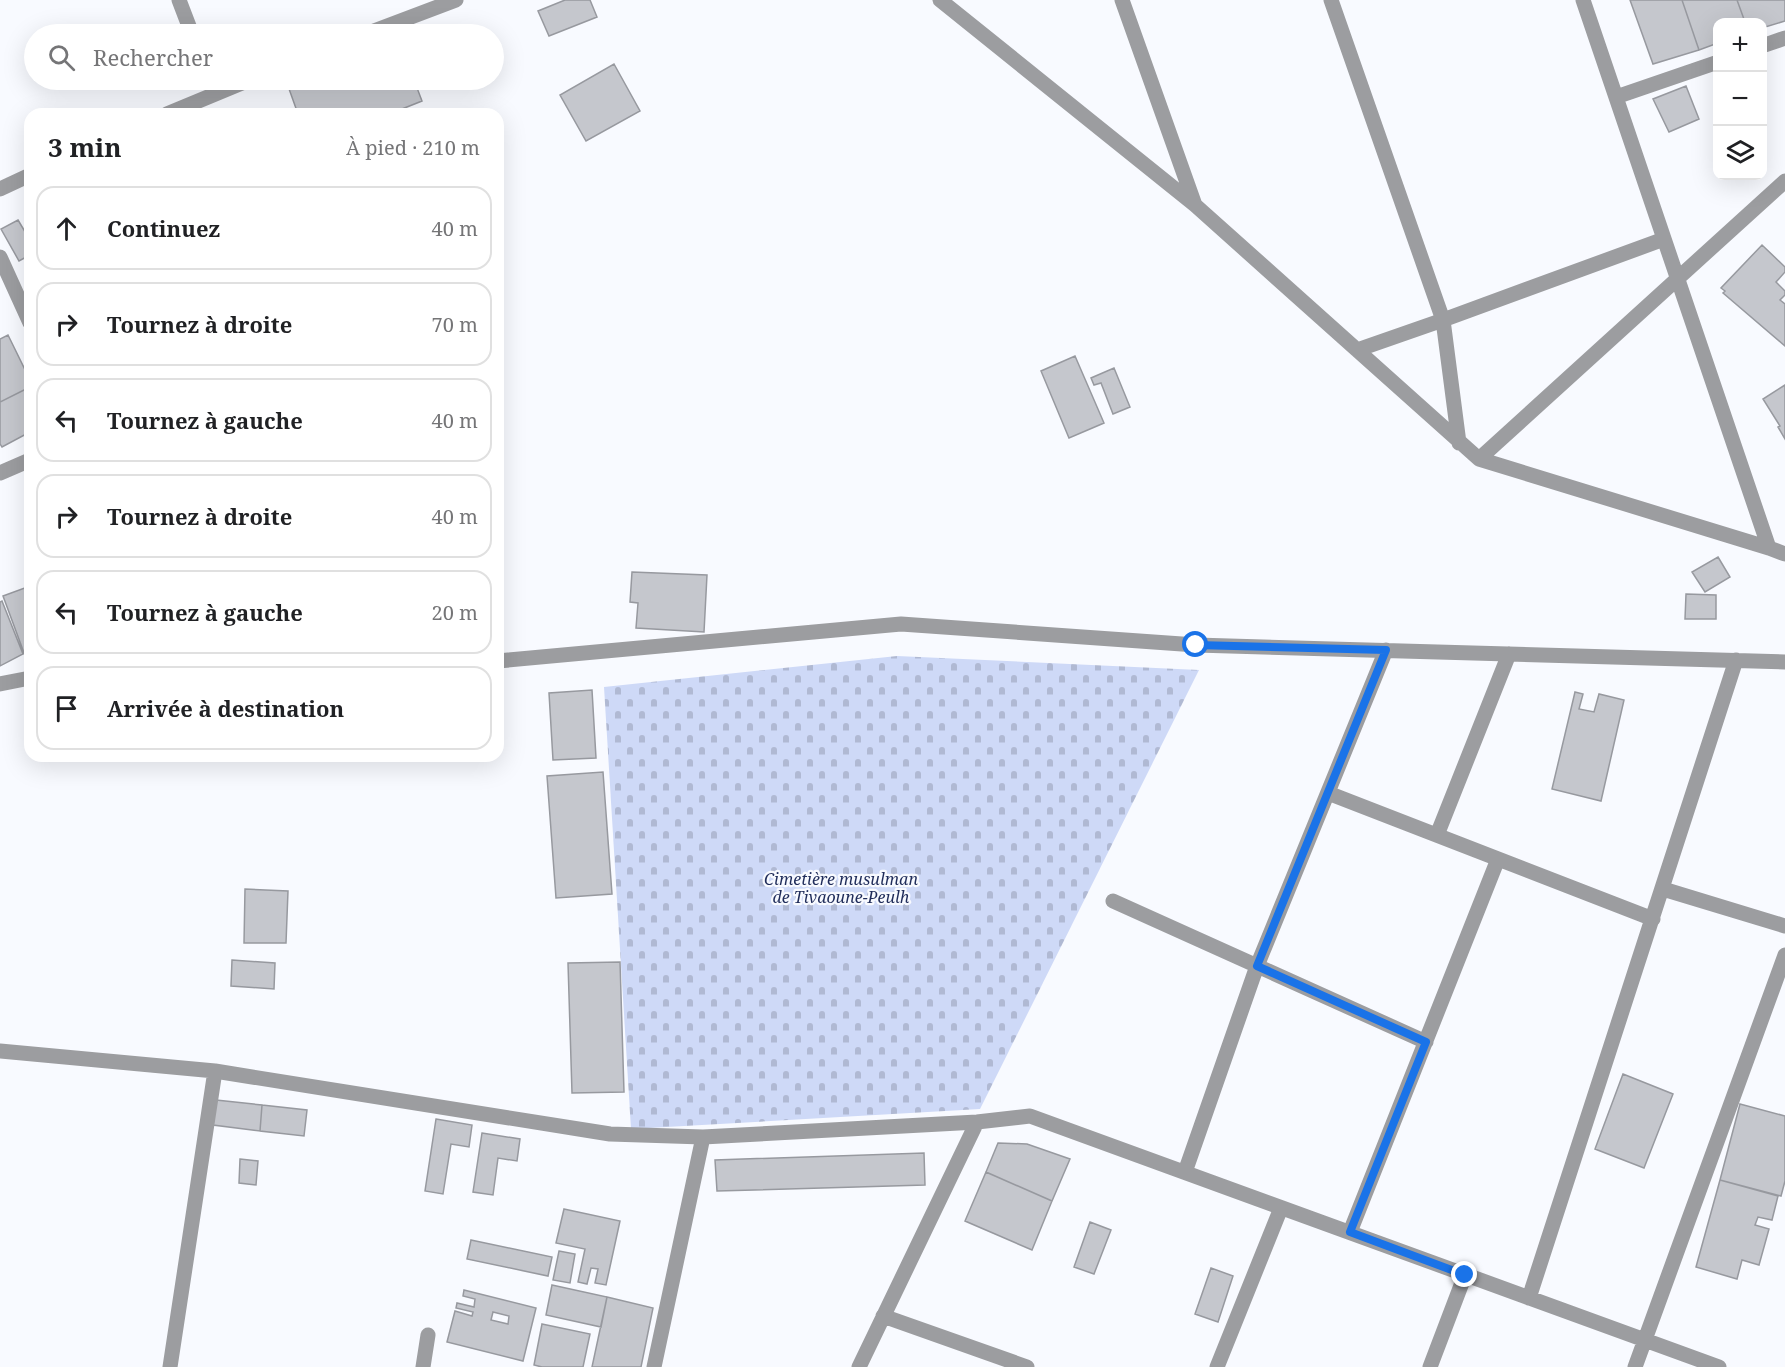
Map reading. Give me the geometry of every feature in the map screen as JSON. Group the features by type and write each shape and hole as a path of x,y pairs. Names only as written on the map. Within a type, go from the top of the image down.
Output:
{"street":[{"path":"179,0 188,24"},
{"path":"392,24 456,0"},
{"path":"940,0 1195,205 1479,459 1785,554"},
{"path":"1122,0 1195,205"},
{"path":"1331,0 1443,321 1460,443"},
{"path":"1583,0 1769,548"},
{"path":"1767,44 1785,38"},
{"path":"1616,97 1713,64"},
{"path":"176,108 205,90"},
{"path":"0,189 24,179"},
{"path":"1479,459 1785,181"},
{"path":"1357,350 1443,321 1664,239"},
{"path":"0,257 24,310"},
{"path":"0,473 24,463"},
{"path":"504,660 901,624 1196,645 1785,662"},
{"path":"1185,1172 1257,966 1386,650"},
{"path":"1437,835 1509,654"},
{"path":"1529,1298 1736,660"},
{"path":"0,684 24,679"},
{"path":"1328,793 1653,919"},
{"path":"1350,1232 1498,859"},
{"path":"1663,889 1785,926"},
{"path":"1113,901 1426,1042"},
{"path":"1635,1367 1785,955"},
{"path":"0,1051 215,1071 610,1134 703,1137 977,1122 1030,1116 1719,1367"},
{"path":"170,1367 215,1071"},
{"path":"859,1367 977,1122"},
{"path":"654,1367 703,1137"},
{"path":"1217,1367 1281,1208"},
{"path":"1430,1367 1465,1275"},
{"path":"883,1316 1027,1367"},
{"path":"423,1367 428,1335"}],"green space":[{"name":"Cimetière musulman de Tivaoune-Peulh","path":"897,656 1199,670 980,1109 631,1129 604,687"}],"building":[{"path":"565,0 590,0 597,17 549,36 538,11"},
{"path":"1630,0 1682,0 1699,50 1653,64"},
{"path":"1682,0 1737,0 1744,18 1713,18 1713,45 1699,50"},
{"path":"1737,0 1785,0 1785,21 1767,26 1767,18 1744,18"},
{"path":"614,64 640,111 586,141 560,95"},
{"path":"1686,86 1699,119 1669,132 1653,99"},
{"path":"289,90 418,90 422,101 404,108 296,108"},
{"path":"18,220 24,230 24,258 19,261 1,229"},
{"path":"1762,245 1785,267 1785,272 1776,282 1785,291 1785,295 1780,300 1785,304 1785,346 1723,293 1725,291 1721,288"},
{"path":"8,335 24,368 24,390 0,402 0,339"},
{"path":"1075,356 1104,423 1069,438 1041,371"},
{"path":"1114,368 1130,407 1113,414 1101,383 1094,385 1091,378"},
{"path":"1785,385 1785,439 1778,427 1780,426 1763,399"},
{"path":"24,390 24,435 2,447 0,444 0,402"},
{"path":"1718,557 1730,577 1705,592 1692,572"},
{"path":"632,572 707,575 704,632 636,628 638,603 630,602"},
{"path":"24,588 24,653 3,596"},
{"path":"1686,594 1716,595 1716,619 1685,619"},
{"path":"2,601 23,654 0,666 0,602"},
{"path":"592,690 596,758 553,760 549,693"},
{"path":"1575,692 1583,694 1579,709 1594,712 1599,694 1624,700 1601,801 1552,789"},
{"path":"603,772 612,894 556,898 547,776"},
{"path":"245,889 288,891 286,943 244,943"},
{"path":"232,960 275,963 274,989 231,986"},
{"path":"620,962 624,1092 572,1093 568,963"},
{"path":"1623,1074 1673,1094 1644,1168 1595,1149"},
{"path":"216,1100 262,1105 260,1131 213,1125"},
{"path":"1740,1104 1785,1116 1785,1181 1781,1196 1720,1180"},
{"path":"262,1105 307,1110 304,1136 260,1131"},
{"path":"436,1119 472,1125 469,1147 451,1144 443,1194 425,1191"},
{"path":"482,1133 520,1139 517,1161 498,1158 493,1195 473,1192"},
{"path":"998,1143 1027,1144 1070,1159 1052,1201 986,1172"},
{"path":"924,1153 925,1185 717,1191 715,1160"},
{"path":"240,1159 258,1161 256,1185 239,1183"},
{"path":"986,1172 1052,1201 1032,1250 965,1221"},
{"path":"1720,1180 1778,1196 1772,1220 1758,1217 1755,1225 1769,1229 1759,1265 1742,1260 1737,1279 1696,1267"},
{"path":"564,1209 620,1221 606,1285 595,1283 598,1269 591,1268 587,1284 578,1282 585,1249 556,1243"},
{"path":"1090,1222 1111,1230 1094,1274 1074,1267"},
{"path":"471,1240 552,1257 548,1276 467,1259"},
{"path":"559,1251 575,1254 570,1283 553,1280"},
{"path":"1211,1268 1233,1276 1218,1322 1195,1314"},
{"path":"552,1285 607,1297 601,1327 546,1315"},
{"path":"464,1290 536,1308 523,1361 447,1342 455,1311 472,1316 473,1312 456,1308 457,1303 474,1307 475,1299 463,1296","holes":["493,1312 509,1316 508,1324 491,1320"]},
{"path":"607,1297 653,1308 641,1367 592,1367"},
{"path":"542,1324 590,1334 583,1367 534,1365"}],"route":[{"path":"1196,645 1386,650 1257,966 1426,1042 1350,1232 1465,1275"}]}
